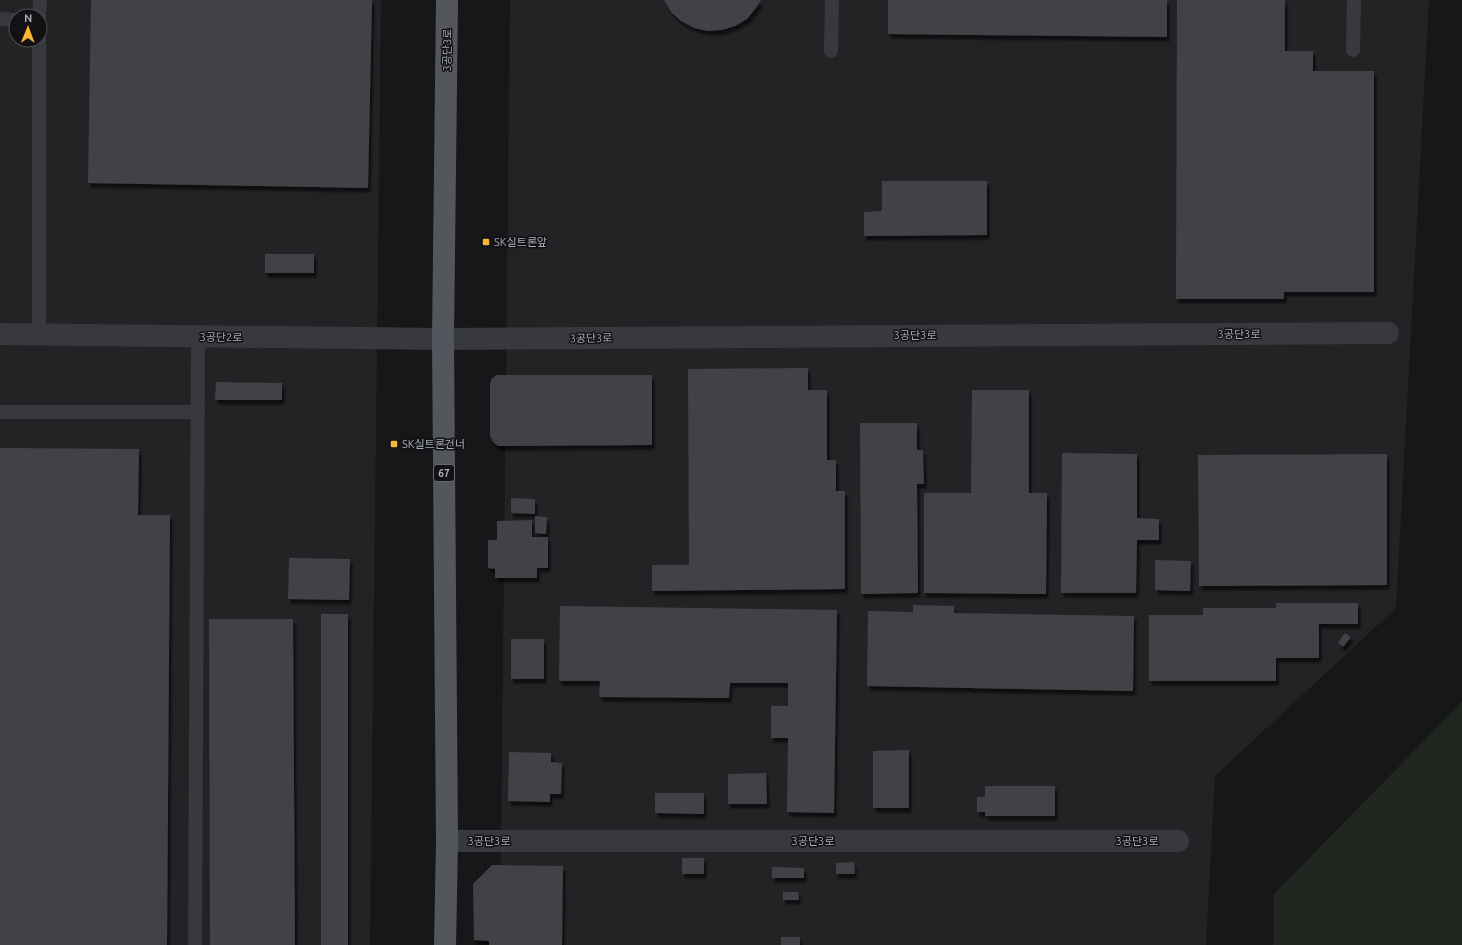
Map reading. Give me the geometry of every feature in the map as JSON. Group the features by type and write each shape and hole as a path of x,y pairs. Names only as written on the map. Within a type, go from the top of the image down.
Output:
{"main road":[{"name":"3공단3로","path":"445,945 447,841 442,339 447,0"}],"street":[{"name":"3공단3로","path":"442,339 1388,333"},
{"name":"3공단2로","path":"0,334 442,339"},
{"name":"3공단3로","path":"447,841 1178,841"}],"lane":[{"path":"831,51 832,0"},
{"path":"1352,50 1354,0"},
{"path":"39,48 39,334"},
{"path":"195,945 198,336"},
{"path":"0,412 198,412"}],"shaded area":[{"path":"0,0 381,0 370,945 0,945"},
{"path":"510,0 1429,0 1396,608 1215,776 1206,945 500,945"},
{"path":"1462,702 1462,945 1273,945 1274,894"}],"building":[{"path":"91,0 372,0 368,188 88,183"},
{"path":"664,0 761,0 747,19 735,26 722,30 708,31 694,28 681,21 671,12"},
{"path":"888,0 1167,0 1167,37 888,34"},
{"path":"1177,0 1285,0 1285,51 1313,51 1313,71 1374,71 1374,292 1284,292 1284,299 1176,299"},
{"path":"882,181 987,181 987,235 864,236 864,212 882,211"},
{"path":"265,254 314,254 314,273 265,273"},
{"path":"808,368 808,390 827,390 827,460 836,460 836,491 845,491 845,589 652,591 652,565 689,565 688,369"},
{"path":"497,375 652,375 652,445 498,446 493,442 490,436 490,384 492,378"},
{"path":"216,382 282,383 282,400 215,400"},
{"path":"972,390 1029,390 1029,493 1047,493 1046,594 924,593 924,493 971,493"},
{"path":"860,423 917,423 917,450 923,450 924,484 917,484 918,593 861,594"},
{"path":"0,448 139,449 138,515 170,515 167,945 0,945"},
{"path":"1062,453 1137,454 1137,518 1159,519 1159,540 1137,540 1136,593 1061,593"},
{"path":"1387,454 1387,585 1199,586 1198,455"},
{"path":"511,498 535,499 535,514 511,513"},
{"path":"535,516 547,517 546,534 535,533"},
{"path":"532,520 532,537 548,537 548,568 537,568 537,578 495,578 495,569 488,568 488,540 497,540 497,521"},
{"path":"289,558 350,559 349,600 288,599"},
{"path":"1155,560 1191,561 1190,591 1155,590"},
{"path":"1276,603 1358,603 1358,624 1319,624 1319,658 1276,658 1276,681 1149,681 1149,615 1203,615 1203,608 1276,608"},
{"path":"913,605 954,606 954,613 1134,616 1133,691 867,686 868,611 913,612"},
{"path":"560,606 837,610 834,813 787,812 788,738 771,738 771,706 788,706 788,683 730,683 729,698 599,697 600,681 559,681"},
{"path":"321,614 348,614 348,945 321,945"},
{"path":"209,619 293,619 295,945 210,945"},
{"path":"1345,633 1351,637 1343,647 1338,643"},
{"path":"511,639 544,639 544,679 511,679"},
{"path":"909,750 909,808 873,808 873,751"},
{"path":"509,752 551,753 551,762 562,763 561,794 550,794 550,802 508,801"},
{"path":"766,773 767,804 728,804 728,774"},
{"path":"985,786 1055,786 1055,816 985,816 985,812 977,812 977,797 985,797"},
{"path":"655,793 704,793 704,814 655,813"},
{"path":"682,858 704,858 704,874 682,874"},
{"path":"854,862 855,874 836,874 836,863"},
{"path":"492,865 563,866 562,945 489,945 489,941 474,940 473,884"},
{"path":"772,867 804,868 804,878 772,878"},
{"path":"783,892 798,892 799,900 783,900"},
{"path":"781,937 800,937 800,945 781,945"}],"place":[{"name":"SK실트론앞","path":"486,242"},
{"name":"SK실트론건너","path":"394,444"}]}
